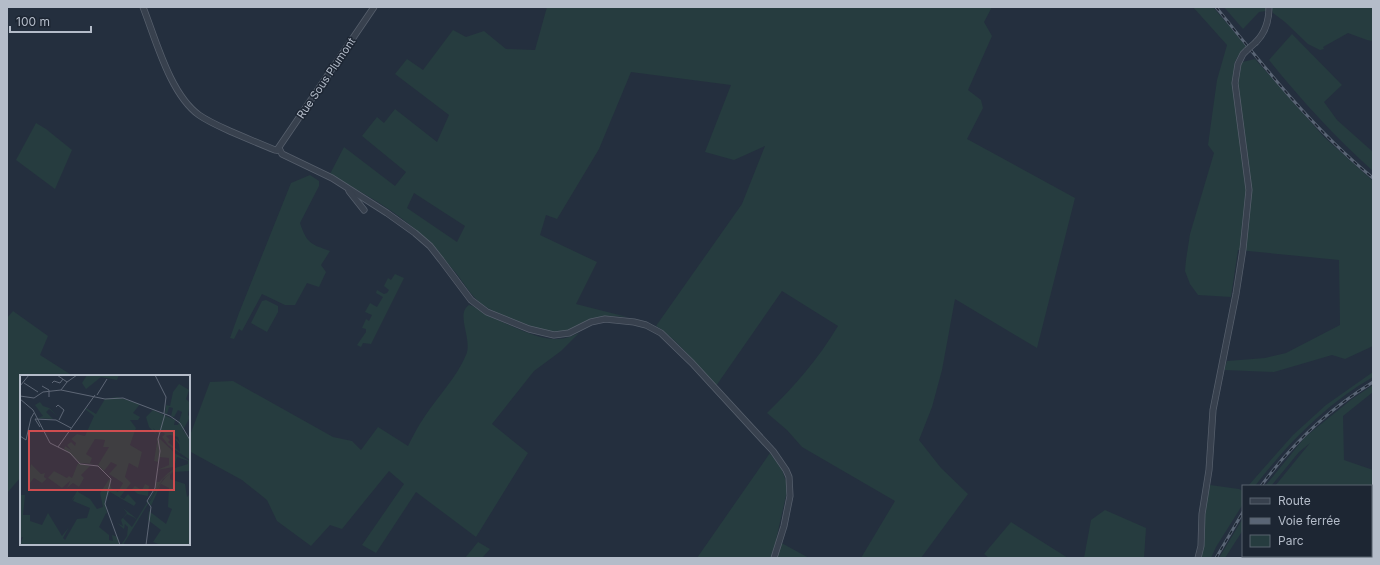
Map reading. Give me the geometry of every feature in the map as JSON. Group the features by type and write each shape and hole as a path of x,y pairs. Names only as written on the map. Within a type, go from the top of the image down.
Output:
{"street":[{"path":"142,7 168,72 180,95 190,108 218,126 269,148 280,150 282,154 318,170 387,213 426,242 471,300 487,312 529,328 554,335 569,333 591,322 605,319 634,322 646,325 661,333 692,363 773,451 786,470 789,477 790,496 784,526 774,558"},
{"name":"Rue Sous Plumont","path":"277,150 374,7"},
{"path":"1198,558 1201,546 1202,514 1209,470 1213,410 1236,294 1243,248 1249,190 1235,83 1236,69 1240,58 1265,31 1269,7"},
{"path":"346,187 364,210"}],"green space":[{"path":"547,7 992,7 984,22 992,36 968,90 981,100 983,108 967,139 1075,198 1037,348 955,299 942,370 932,407 919,440 941,468 968,494 921,558 861,558 895,501 802,447 787,430 767,413 806,372 838,326 782,291 716,386 679,345 656,326 742,204 765,146 734,160 705,152 731,85 631,72 599,149 557,219 546,215 540,235 597,262 576,304 627,317 601,317 565,332 555,333 526,325 486,307 473,296 440,254 410,225 381,204 330,174 344,147 395,186 406,172 362,136 377,117 384,123 395,109 437,142 449,115 395,74 407,59 423,70 453,30 466,37 484,31 506,49 535,50","holes":["414,193 465,226 457,242 407,208"]},
{"path":"1193,7 1213,7 1247,47 1238,56 1234,64 1255,59 1324,137 1373,181 1373,346 1345,359 1332,355 1274,372 1224,370 1227,361 1265,358 1286,353 1340,325 1339,260 1238,250 1231,297 1198,295 1190,284 1185,271 1190,234 1214,153 1208,145 1217,80 1227,45"},
{"path":"1224,7 1266,7 1266,11 1259,12 1243,29"},
{"path":"1271,7 1373,7 1373,41 1348,33 1323,47 1324,49 1320,50 1308,44 1285,22 1273,13"},
{"path":"1292,34 1342,85 1324,102 1337,120 1373,152 1373,171 1319,118 1269,60"},
{"path":"36,123 46,129 72,150 55,189 16,160"},
{"path":"310,175 319,181 319,186 300,223 310,242 318,247 330,251 321,265 326,272 319,287 307,283 295,305 285,305 262,294 242,331 239,329 234,339 230,338 291,183"},
{"path":"395,274 404,278 371,344 363,343 361,347 357,345 366,332 366,329 362,328 366,319 369,321 372,315 365,312 370,303 377,307 383,297 376,293 377,290 384,294 387,293 389,290 384,286 388,278 391,280"},
{"path":"266,300 278,306 278,312 267,332 251,323 262,301"},
{"path":"469,305 475,307 485,314 511,326 531,334 550,339 561,339 579,333 561,351 534,371 492,424 528,453 476,537 416,492 376,553 362,545 404,484 389,471 342,529 330,525 311,546 277,521 267,500 242,480 190,452 190,435 210,382 233,381 333,437 352,441 361,450 378,427 408,446 422,420 452,379 466,355 468,349 464,321 465,309"},
{"path":"13,311 48,336 40,355 71,375 20,375 20,478 7,493 7,318"},
{"path":"1373,372 1373,377 1339,399 1294,440 1256,485 1249,485 1293,435 1326,405"},
{"path":"1373,385 1373,392 1343,416 1344,460 1373,470 1373,558 1341,558 1372,557 1372,485 1276,485 1310,443 1299,452 1272,485 1266,485 1305,437 1352,399"},
{"path":"770,453 782,470 788,487 776,540 809,558 697,558"},
{"path":"1210,485 1242,490 1242,506 1216,547 1211,558 1201,558 1204,545 1204,511"},
{"path":"1105,510 1146,528 1144,558 1084,558 1091,520"},
{"path":"1242,520 1242,532 1225,558 1219,558"},
{"path":"1011,522 1068,558 989,558 984,554"},
{"path":"478,542 490,549 482,558 465,558"}],"railway":[{"path":"1216,7 1290,97 1330,139 1373,178"},
{"path":"1262,485 1298,442 1326,416 1373,382"},
{"path":"1216,558 1242,514"}]}
